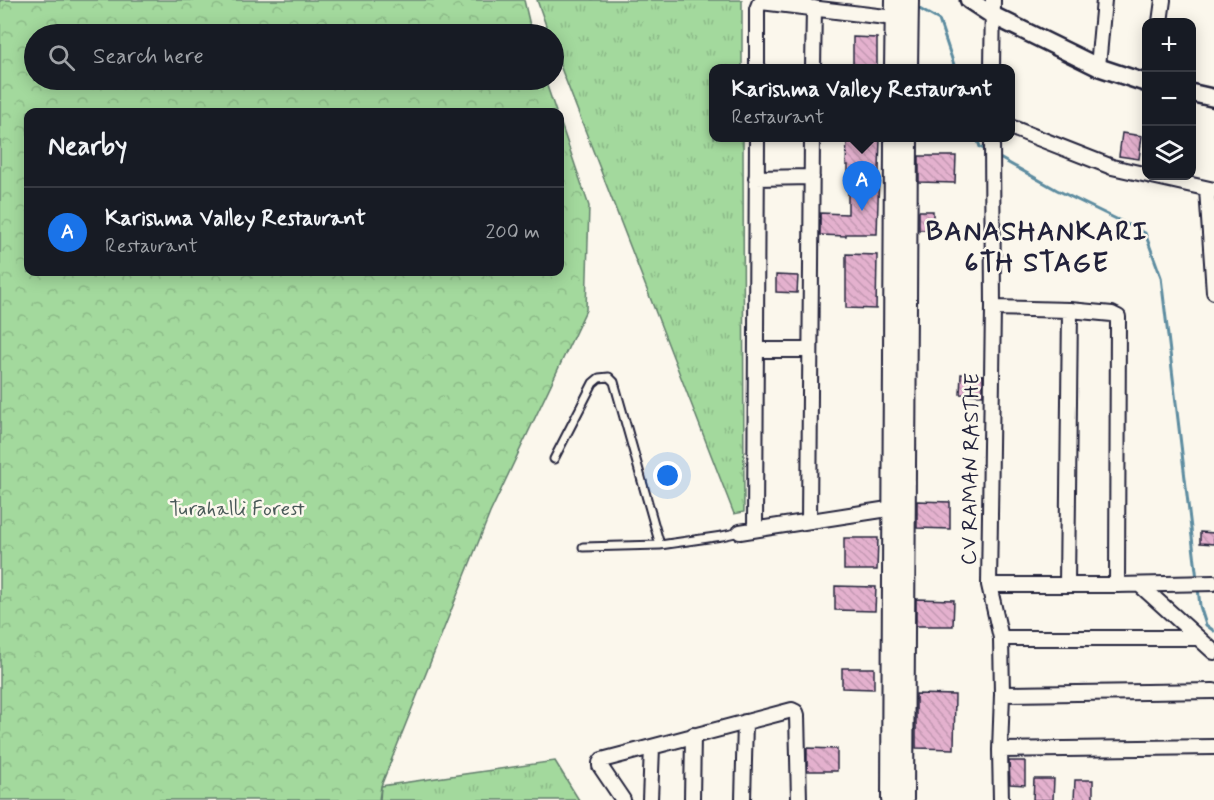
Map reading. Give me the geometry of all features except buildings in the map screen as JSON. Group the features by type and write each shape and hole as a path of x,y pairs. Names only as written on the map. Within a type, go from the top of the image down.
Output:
{"main road":[{"path":"908,64 909,0"},
{"path":"894,64 895,9"},
{"path":"894,142 904,800"},
{"path":"891,800 908,142"}],"street":[{"path":"969,0 992,7 1098,67 1142,82"},
{"path":"1098,67 1104,0"},
{"path":"1161,18 1163,0"},
{"path":"757,64 757,9 763,2 814,8 895,9"},
{"path":"992,7 992,64"},
{"path":"813,64 814,8"},
{"path":"1196,93 1214,95"},
{"path":"1015,129 1112,167 1210,189 1214,292"},
{"path":"755,529 757,142"},
{"path":"809,521 812,142"},
{"name":"CV RAMAN RASTHE","path":"992,142 993,308 989,585 1001,638 1002,694 999,750 1001,800"},
{"path":"756,178 812,177"},
{"path":"993,308 1070,310 1112,314 1119,319 1117,585"},
{"path":"1067,585 1070,310"},
{"path":"756,350 810,350"},
{"path":"740,532 899,507"},
{"path":"989,585 1214,583"},
{"path":"1140,585 1214,652"},
{"path":"1001,638 1198,638"},
{"path":"1002,694 1214,691"},
{"path":"623,800 600,766 602,760 792,710 797,713 799,800"},
{"path":"744,800 746,723"},
{"path":"692,800 693,735"},
{"path":"650,800 652,747"},
{"path":"999,750 1214,747"}],"lane":[{"path":"554,459 593,383 599,378 609,377 614,382 660,545"},
{"path":"583,547 660,545 740,532"}],"green space":[{"name":"Turahalli Forest","path":"0,0 524,0 530,24 24,24 24,90 548,90 555,108 24,108 24,276 564,276 564,133 589,206 586,310 490,513 381,786 379,800 0,800"},
{"path":"537,0 742,0 742,64 709,64 709,142 743,142 744,512 734,514 564,76 564,24 545,24"},
{"path":"555,761 579,800 380,800 381,786"}],"waterway":[{"path":"916,7 939,20 954,64"},
{"path":"978,142 980,147 988,151"},
{"path":"996,156 1057,190 1145,233 1161,277 1197,579"},
{"path":"1198,588 1200,606 1206,625 1214,631"}],"place":[{"name":"Karishma Valley Restaurant","path":"862,211"}],"district":[{"name":"BANASHANKARI 6TH STAGE","path":"1037,246"}]}
